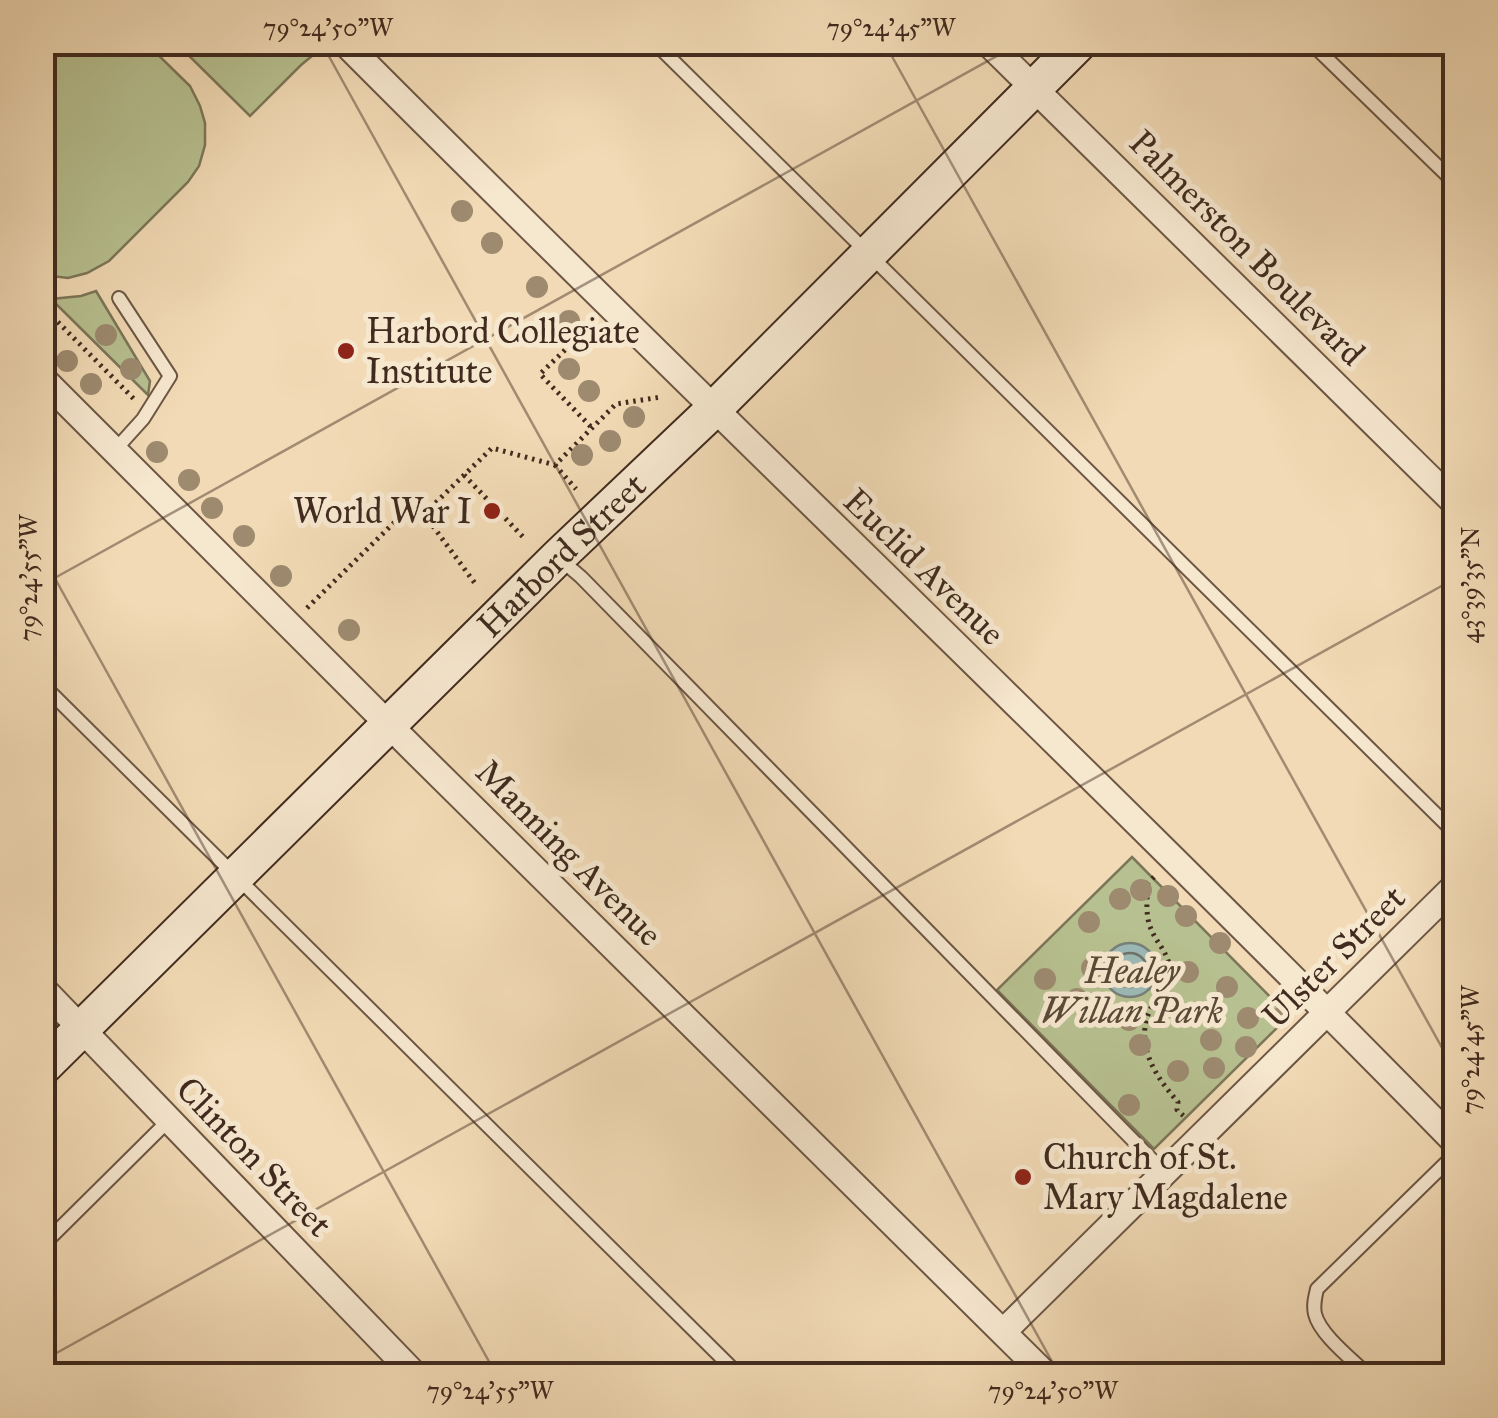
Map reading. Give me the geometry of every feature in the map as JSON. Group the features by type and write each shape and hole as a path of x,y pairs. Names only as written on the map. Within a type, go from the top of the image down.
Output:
{"street":[{"name":"Euclid Avenue","path":"344,42 1456,1142"},
{"name":"Palmerston Boulevard","path":"987,42 1456,504"},
{"name":"Harbord Street","path":"42,1068 558,557 713,410 1080,42"},
{"name":"Manning Avenue","path":"42,378 1046,1375"},
{"name":"Ulster Street","path":"1004,1331 1456,885"},
{"name":"Clinton Street","path":"42,988 416,1376"}],"lane":[{"path":"654,42 1456,834"},
{"path":"1310,42 1456,184"},
{"path":"115,450 147,413 170,376 119,298"},
{"path":"558,557 1165,1173"},
{"path":"42,684 740,1376"},
{"path":"42,1246 169,1120"},
{"path":"1369,1376 1315,1317 1317,1290 1456,1153"}],"path":[{"path":"42,306 147,413"},
{"path":"592,428 540,374 596,320"},
{"path":"555,465 616,404 661,397"},
{"path":"424,514 492,448 555,465 576,490"},
{"path":"464,475 525,539"},
{"path":"301,613 405,512 424,514 477,586"},
{"path":"1156,874 1148,883 1150,927 1165,951 1170,975 1168,986 1149,1015 1146,1041 1158,1080 1188,1120"}],"green space":[{"path":"42,43 146,43 190,86 205,123 205,145 199,166 188,182 109,261 68,278 43,275"},
{"path":"176,43 308,43 317,52 250,116"},
{"path":"96,291 150,381 148,395 51,299"},
{"name":"Healey Willan Park","path":"1132,857 1289,1016 1154,1149 997,990"}],"water":[{"path":"1130,943 1149,951 1157,970 1149,989 1130,997 1111,989 1103,970 1111,951"}],"place":[{"name":"Harbord Collegiate Institute","path":"346,351"},
{"name":"World War I","path":"492,511"},
{"name":"Church of St. Mary Magdalene","path":"1023,1177"}]}
